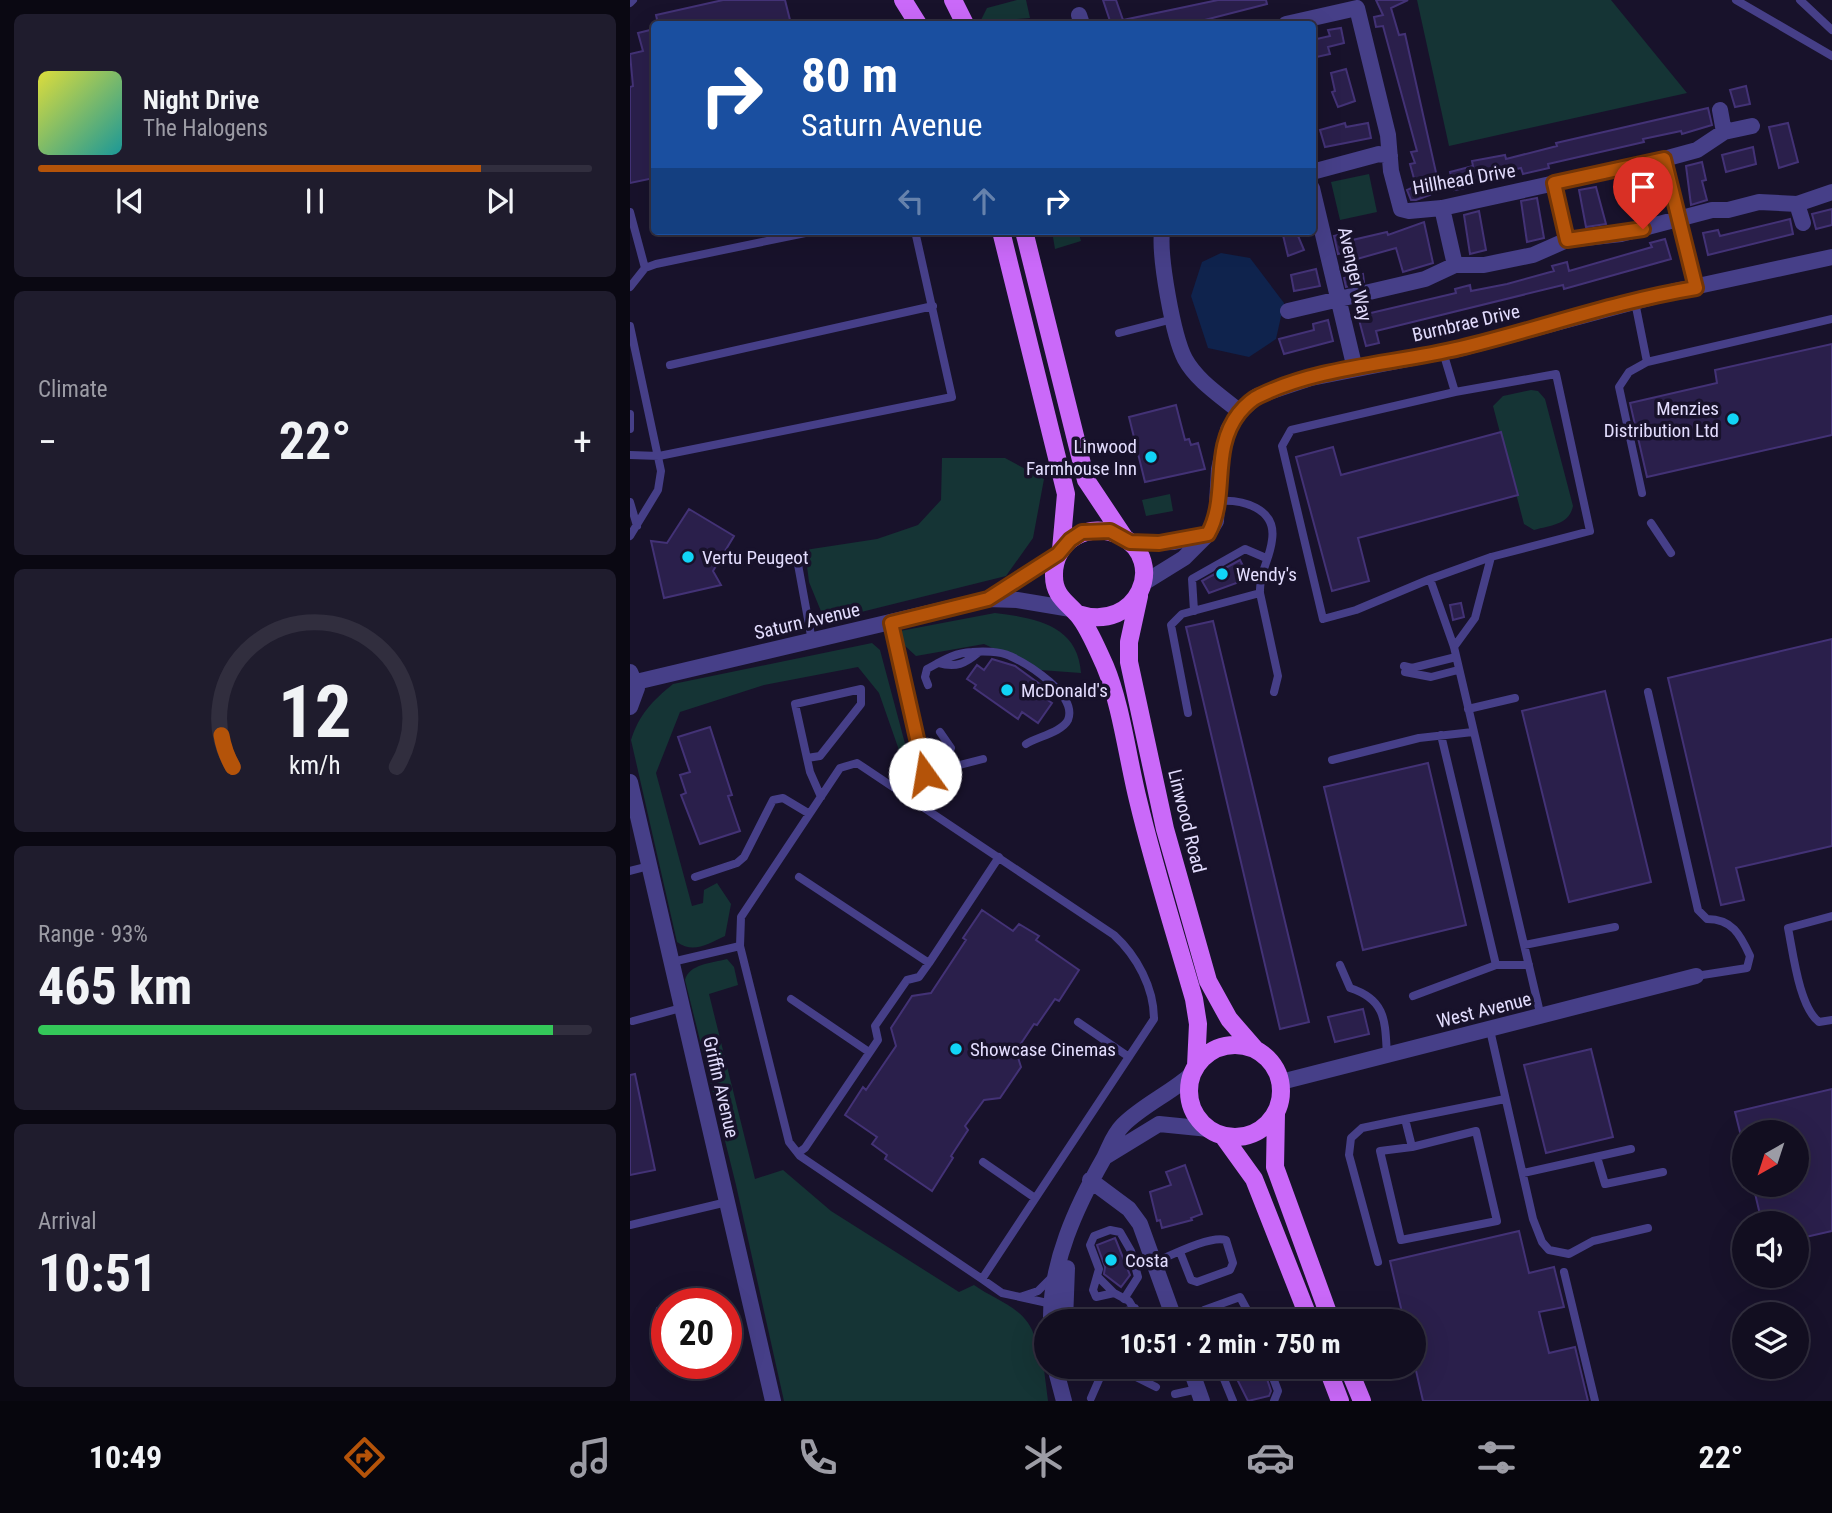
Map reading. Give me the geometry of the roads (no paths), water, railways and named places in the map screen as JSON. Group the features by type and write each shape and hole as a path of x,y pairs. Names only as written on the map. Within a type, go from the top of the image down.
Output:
{"main road":[{"path":"903,0 916,21"},
{"path":"953,0 964,21"},
{"path":"1002,235 1066,494 1054,578 1058,593 1074,612 1106,669 1147,836 1194,999 1198,1024 1191,1103 1197,1118 1216,1132 1254,1179 1305,1309"},
{"path":"1025,235 1086,480 1141,560 1141,587 1133,603 1122,612 1107,618 1092,619 1074,612"},
{"path":"1059,552 1082,532 1096,530 1127,540"},
{"name":"Linwood Road","path":"1141,587 1129,642 1129,662 1166,829 1208,981 1229,1019 1255,1049"},
{"path":"1194,1070 1212,1051 1226,1046 1255,1049 1276,1069 1281,1082 1281,1098 1276,1113 1275,1167 1327,1309"},
{"path":"1216,1132 1238,1137 1254,1134 1267,1125 1276,1113"},
{"path":"1332,1379 1340,1401"},
{"path":"1353,1379 1362,1401"}],"street":[{"path":"1297,21 1359,4 1388,135 1390,156 1379,154 1316,171"},
{"path":"1720,110 1724,132"},
{"name":"Hillhead Drive","path":"1390,156 1401,209 1409,211 1442,208 1664,159 1697,150 1724,132 1752,126"},
{"path":"1664,159 1672,221 1696,288"},
{"path":"1554,183 1567,240"},
{"path":"1288,311 1425,279 1455,265 1484,265 1533,255 1567,240 1621,234 1712,210 1728,210 1759,202 1797,204 1832,192"},
{"name":"Avenger Way","path":"1316,201 1345,299 1355,369"},
{"path":"1797,204 1803,223"},
{"path":"1442,208 1455,265"},
{"path":"1162,235 1162,259 1185,358 1203,382 1240,412"},
{"name":"Burnbrae Drive","path":"1141,587 1184,558 1208,534 1216,521 1219,469 1228,430 1240,412 1257,396 1311,378 1443,352 1635,302 1832,257"},
{"path":"1127,540 1174,542 1208,534"},
{"name":"Saturn Avenue","path":"988,599 1059,552"},
{"name":"Saturn Avenue","path":"633,677 812,642 988,599 1017,600 1074,612"},
{"path":"630,707 636,697 633,677"},
{"name":"Griffin Avenue","path":"630,782 773,1401"},
{"name":"West Avenue","path":"1281,1082 1696,976"},
{"path":"1052,1309 1068,1232 1090,1180 1124,1125 1172,1092 1194,1070"},
{"path":"1105,1157 1159,1124 1216,1132"},
{"path":"1090,1180 1135,1216 1153,1263 1166,1309"},
{"path":"1065,1309 1068,1232"},
{"path":"1058,1379 1064,1401"},
{"path":"1063,1379 1064,1401"}],"lane":[{"path":"1736,0 1832,56"},
{"path":"1800,0 1832,30"},
{"path":"630,212 645,268"},
{"path":"630,287 645,268 669,260 712,255 798,235"},
{"path":"630,455 659,456 952,397 916,235"},
{"path":"630,236 638,241"},
{"path":"1635,302 1647,362"},
{"path":"670,365 933,306"},
{"path":"1119,333 1174,318"},
{"path":"1643,493 1619,387 1629,372 1647,362 1832,319"},
{"path":"630,326 661,471 658,490 630,536"},
{"path":"1443,352 1455,392"},
{"path":"1556,374 1590,531 1491,557 1356,610 1323,619 1282,446 1291,430 1455,392 1556,374"},
{"path":"630,414 630,429"},
{"path":"1218,501 1236,499 1256,506 1268,519 1272,540 1259,579 1278,676 1274,692"},
{"path":"630,502 637,526"},
{"path":"1651,523 1671,553"},
{"path":"1194,611 1192,579 1245,549 1266,558"},
{"path":"1454,647 1475,618 1491,557"},
{"path":"797,559 812,642"},
{"path":"1430,579 1454,647 1541,1017"},
{"path":"1188,713 1171,625 1182,614 1260,593"},
{"path":"891,623 925,774 984,759"},
{"path":"928,685 925,677 927,669 947,656 980,652 1008,654 1051,682 1065,696 1068,719 1060,729 1026,744"},
{"path":"1456,657 1404,669 1431,677 1458,670"},
{"path":"807,758 820,756 861,704 861,689 795,704 807,758 821,797"},
{"path":"1648,692 1698,910 1707,919 1722,919 1734,928 1750,956 1747,968 1696,976"},
{"path":"1468,709 1515,698"},
{"path":"920,752 926,758 944,761 951,748 940,732"},
{"path":"1332,760 1441,735 1473,732"},
{"path":"1441,735 1496,965"},
{"path":"982,1279 1154,1020 1154,1006 1134,953 1114,935 857,763 840,768 741,917 740,946 789,1142 798,1153 1002,1293 1042,1309"},
{"path":"695,877 737,863 744,857 773,800 783,797 808,813"},
{"path":"798,1153 805,1148 878,1040 875,1026 907,980 919,977 999,858"},
{"path":"630,872 649,866"},
{"path":"799,877 929,963"},
{"path":"1832,916 1788,928 1802,992 1809,1010 1819,1021 1832,1020"},
{"path":"1524,945 1615,927"},
{"path":"672,962 740,946"},
{"path":"1340,965 1350,988 1366,993 1381,1009 1387,1056"},
{"path":"1413,996 1496,965 1529,965"},
{"path":"791,999 869,1052"},
{"path":"633,1021 681,1007"},
{"path":"1078,1022 1129,1058"},
{"path":"1490,1030 1533,1219 1542,1242 1549,1250 1576,1252 1593,1241 1648,1228"},
{"path":"1378,1262 1349,1155 1351,1138 1362,1128 1505,1098"},
{"path":"1405,1119 1412,1147"},
{"path":"1476,1131 1497,1221 1401,1240 1380,1151 1412,1147 1476,1131"},
{"path":"1523,1173 1631,1149"},
{"path":"1597,1157 1605,1184 1662,1172"},
{"path":"983,1162 1035,1198"},
{"path":"630,1225 727,1202"},
{"path":"1124,1298 1138,1277 1131,1251 1120,1232 1110,1230 1094,1236 1090,1245 1098,1277 1135,1308 1132,1309"},
{"path":"1017,1297 1038,1291 1051,1279 1068,1232"},
{"path":"1153,1263 1180,1252 1218,1237 1226,1240 1233,1263 1230,1270 1197,1282 1191,1280 1180,1252"},
{"path":"1054,1309 1060,1301 1067,1263"},
{"path":"1564,1272 1595,1401"},
{"path":"1098,1277 1093,1290 1096,1297 1114,1293"},
{"path":"1207,1309 1240,1297 1246,1309"},
{"path":"1091,1398 1102,1373 1106,1371 1136,1377 1156,1387"},
{"path":"1225,1379 1233,1401"},
{"path":"1274,1379 1278,1391 1274,1401"},
{"path":"1175,1394 1200,1395"}],"water":[{"path":"1221,253 1250,258 1284,303 1276,339 1249,357 1208,348 1191,296 1202,262"}],"place":[{"name":"Menzies Distribution Ltd","path":"1733,419"},
{"name":"Linwood Farmhouse Inn","path":"1151,457"},
{"name":"Vertu Peugeot","path":"688,557"},
{"name":"Wendy's","path":"1222,574"},
{"name":"McDonald's","path":"1007,690"},
{"name":"Showcase Cinemas","path":"956,1049"},
{"name":"Costa","path":"1111,1260"}]}
